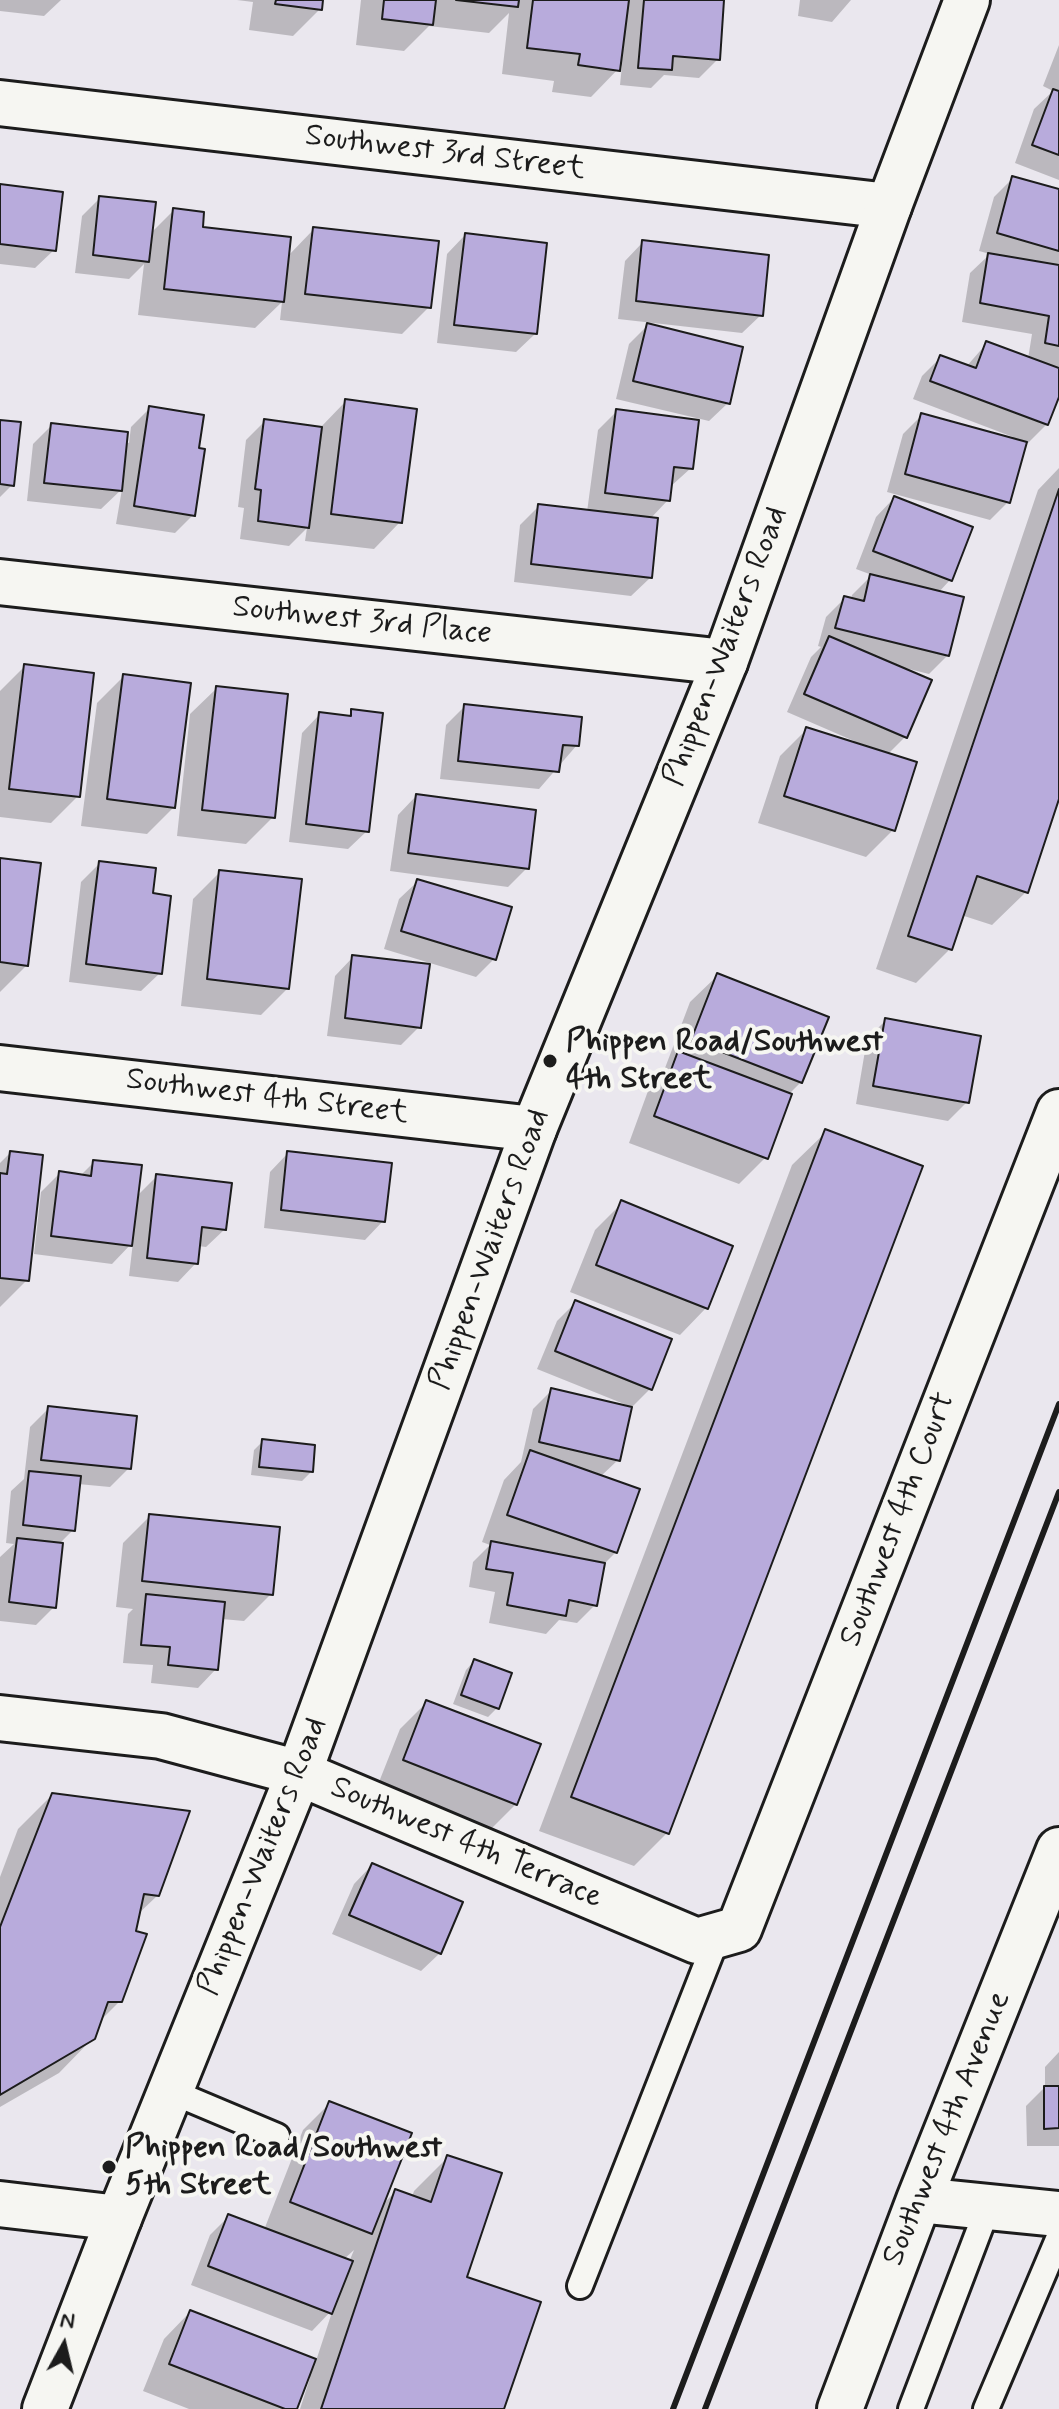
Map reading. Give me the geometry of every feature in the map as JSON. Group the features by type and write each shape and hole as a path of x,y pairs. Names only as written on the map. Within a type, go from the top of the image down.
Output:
{"street":[{"name":"Phippen-Waiters Road","path":"45,2409 299,1773 534,1129 725,662 889,206 967,0"},
{"name":"Southwest 3rd Street","path":"0,103 889,206"},
{"name":"Southwest 3rd Place","path":"0,582 725,662"},
{"name":"Southwest 4th Street","path":"0,1068 534,1129"},
{"name":"Southwest 4th Court","path":"729,1932 1059,1112"},
{"name":"Southwest 4th Terrace","path":"0,1718 161,1736 299,1773 697,1941 729,1932"},
{"name":"Southwest 4th Avenue","path":"840,2409 919,2200 1059,1850"},
{"path":"919,2200 1059,2214"},
{"path":"0,2204 119,2218"}],"lane":[{"path":"580,2286 729,1932"},
{"path":"170,2091 277,2136"},
{"path":"911,2409 988,2207"},
{"path":"986,2409 1059,2237"}],"building":[{"path":"276,0 323,0 322,10 275,4"},
{"path":"384,0 436,0 433,25 382,19"},
{"path":"456,0 519,0 518,7"},
{"path":"533,0 629,0 620,71 578,65 580,54 527,48"},
{"path":"644,0 724,0 720,60 673,56 672,70 638,68"},
{"path":"1053,89 1059,91 1059,155 1032,145"},
{"path":"1012,176 1059,189 1059,251 997,233"},
{"path":"0,184 63,192 56,251 0,244"},
{"path":"99,196 156,202 149,262 93,255"},
{"path":"173,208 204,212 203,227 291,237 284,302 164,289"},
{"path":"313,227 439,241 431,308 305,294"},
{"path":"465,233 547,243 537,334 454,325"},
{"path":"642,240 769,255 763,316 636,301"},
{"path":"988,253 1059,265 1059,346 1045,343 1049,316 980,303"},
{"path":"647,323 743,347 730,404 633,381"},
{"path":"986,341 1059,368 1059,397 1048,425 930,381 940,355 976,368"},
{"path":"345,399 417,409 402,523 331,514"},
{"path":"149,406 204,415 199,448 205,449 195,516 134,506"},
{"path":"616,409 699,420 693,469 674,467 670,501 605,493"},
{"path":"921,413 1027,442 1010,503 905,474"},
{"path":"264,419 322,427 309,528 258,521 261,490 255,489"},
{"path":"0,420 21,422 14,486 0,484"},
{"path":"51,423 128,432 122,491 44,483"},
{"path":"1059,489 1059,799 1028,893 977,876 952,950 908,936"},
{"path":"894,496 973,527 952,581 873,551"},
{"path":"538,504 658,518 652,578 531,564"},
{"path":"870,574 964,597 949,656 835,628 844,596 864,601"},
{"path":"829,636 932,680 907,738 804,694"},
{"path":"24,664 94,673 80,797 9,789"},
{"path":"123,674 191,683 175,808 107,799"},
{"path":"216,686 288,694 275,818 202,810"},
{"path":"464,704 582,717 579,746 563,745 559,772 458,761"},
{"path":"351,709 383,713 369,832 306,824 319,712 351,716"},
{"path":"806,727 917,762 895,831 784,796"},
{"path":"416,794 536,810 529,869 408,853"},
{"path":"0,858 41,863 28,966 0,962"},
{"path":"99,861 156,868 153,893 171,896 162,974 86,964"},
{"path":"219,870 302,879 289,989 207,979"},
{"path":"417,879 512,907 496,960 401,931"},
{"path":"352,955 430,964 421,1028 345,1018"},
{"path":"717,973 829,1017 802,1083 691,1040"},
{"path":"885,1018 981,1036 969,1103 873,1086"},
{"path":"678,1051 792,1094 768,1159 654,1116"},
{"path":"825,1129 923,1166 669,1834 571,1797"},
{"path":"10,1151 43,1155 29,1281 0,1278 0,1173 7,1174"},
{"path":"287,1151 392,1163 385,1222 281,1210"},
{"path":"93,1160 142,1165 132,1246 51,1236 59,1171 91,1176"},
{"path":"156,1174 232,1183 226,1230 202,1227 198,1264 147,1258"},
{"path":"621,1200 733,1246 708,1309 596,1265"},
{"path":"575,1300 672,1339 652,1390 555,1351"},
{"path":"551,1388 632,1407 620,1461 539,1442"},
{"path":"48,1406 137,1416 131,1469 41,1460"},
{"path":"262,1439 315,1445 313,1472 259,1467"},
{"path":"530,1450 640,1489 617,1553 507,1515"},
{"path":"29,1471 81,1476 75,1531 23,1525"},
{"path":"149,1514 280,1527 273,1595 142,1581"},
{"path":"17,1538 63,1543 56,1608 9,1602"},
{"path":"491,1541 605,1563 597,1606 569,1600 566,1616 507,1605 513,1573 486,1569"},
{"path":"146,1594 225,1602 218,1670 168,1665 170,1647 141,1645"},
{"path":"474,1659 512,1673 499,1709 461,1695"},
{"path":"426,1700 541,1744 517,1805 403,1760"},
{"path":"52,1793 190,1811 159,1896 144,1894 136,1931 147,1934 122,2002 108,2002 95,2039 0,2095 0,1927"},
{"path":"372,1863 463,1902 441,1954 349,1915"},
{"path":"1044,2086 1059,2086 1059,2128 1044,2129"},
{"path":"329,2101 412,2133 372,2234 290,2202"},
{"path":"447,2155 502,2173 467,2277 541,2302 504,2409 321,2409 395,2189 431,2202"},
{"path":"228,2214 353,2261 332,2314 208,2266"},
{"path":"190,2310 316,2359 297,2409 285,2409 169,2364"}],"railway":[{"path":"673,2409 1059,1404"},
{"path":"705,2409 1059,1492"}],"place":[{"name":"Phippen Road/Southwest 4th Street","path":"550,1061"},
{"name":"Phippen Road/Southwest 5th Street","path":"109,2167"}]}
